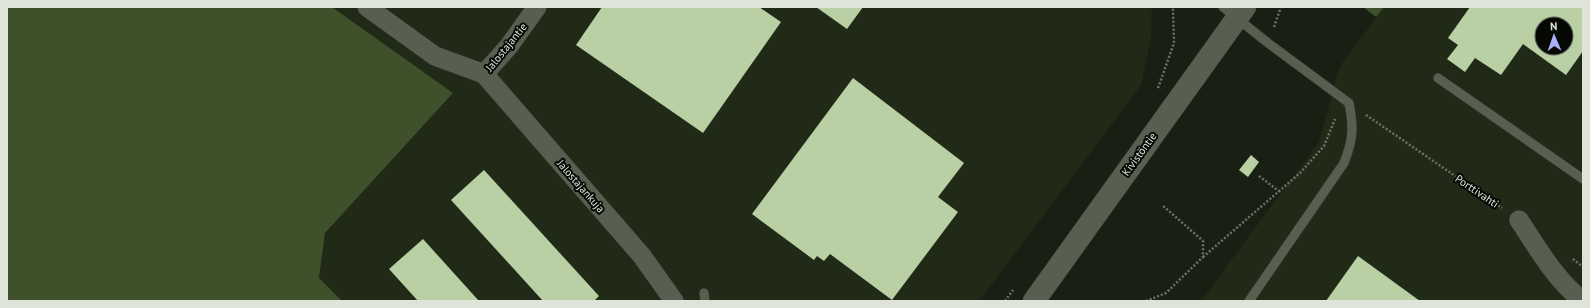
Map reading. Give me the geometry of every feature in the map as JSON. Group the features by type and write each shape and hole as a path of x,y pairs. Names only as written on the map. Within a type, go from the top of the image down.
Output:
{"main road":[{"name":"Kivistöntie","path":"1034,301 1235,11"}],"street":[{"name":"Jalostajantie","path":"367,7 435,56 484,74 509,46 537,7"},
{"name":"Jalostajankuja","path":"484,74 642,256 674,301"},
{"path":"1519,220 1550,266 1581,294"}],"lane":[{"path":"1235,11 1268,43 1349,103 1353,124 1350,147 1344,163 1248,301"},
{"path":"1438,78 1583,179"}],"path":[{"path":"1169,7 1173,10"},
{"path":"1158,88 1174,43 1173,10 1176,7"},
{"path":"1268,43 1281,7"},
{"path":"1146,301 1166,293 1203,257 1280,192 1300,173 1324,146 1335,120 1339,96"},
{"name":"Porttivahti","path":"1349,103 1519,220"},
{"path":"1259,176 1280,192"},
{"path":"1162,205 1203,241 1203,257"},
{"path":"1005,301 1014,288"}],"shaded area":[{"path":"332,7 1148,7 1152,10 1151,37 1141,85 979,301 342,301 319,279 325,233 453,93"},
{"path":"1384,7 1583,7 1583,301 1201,301 1319,142 1340,66"}],"green space":[{"path":"7,7 332,7 453,93 325,233 319,278 342,301 7,301"},
{"path":"1363,7 1384,7 1376,17"}],"building":[{"path":"602,7 759,7 781,22 703,133 576,45"},
{"path":"816,7 863,7 847,29"},
{"path":"1470,7 1583,7 1583,51 1566,75 1540,56 1574,56 1574,16 1534,16 1534,52 1523,44 1501,75 1475,58 1465,72 1447,59 1458,45 1448,38"},
{"path":"853,78 964,163 938,197 958,212 892,300 830,254 824,261 817,256 814,260 752,214"},
{"path":"1251,155 1259,162 1248,177 1239,170"},
{"path":"484,170 599,296 594,301 543,301 451,200"},
{"path":"423,239 479,301 418,301 389,269"},
{"path":"1358,256 1420,301 1326,301"}]}
